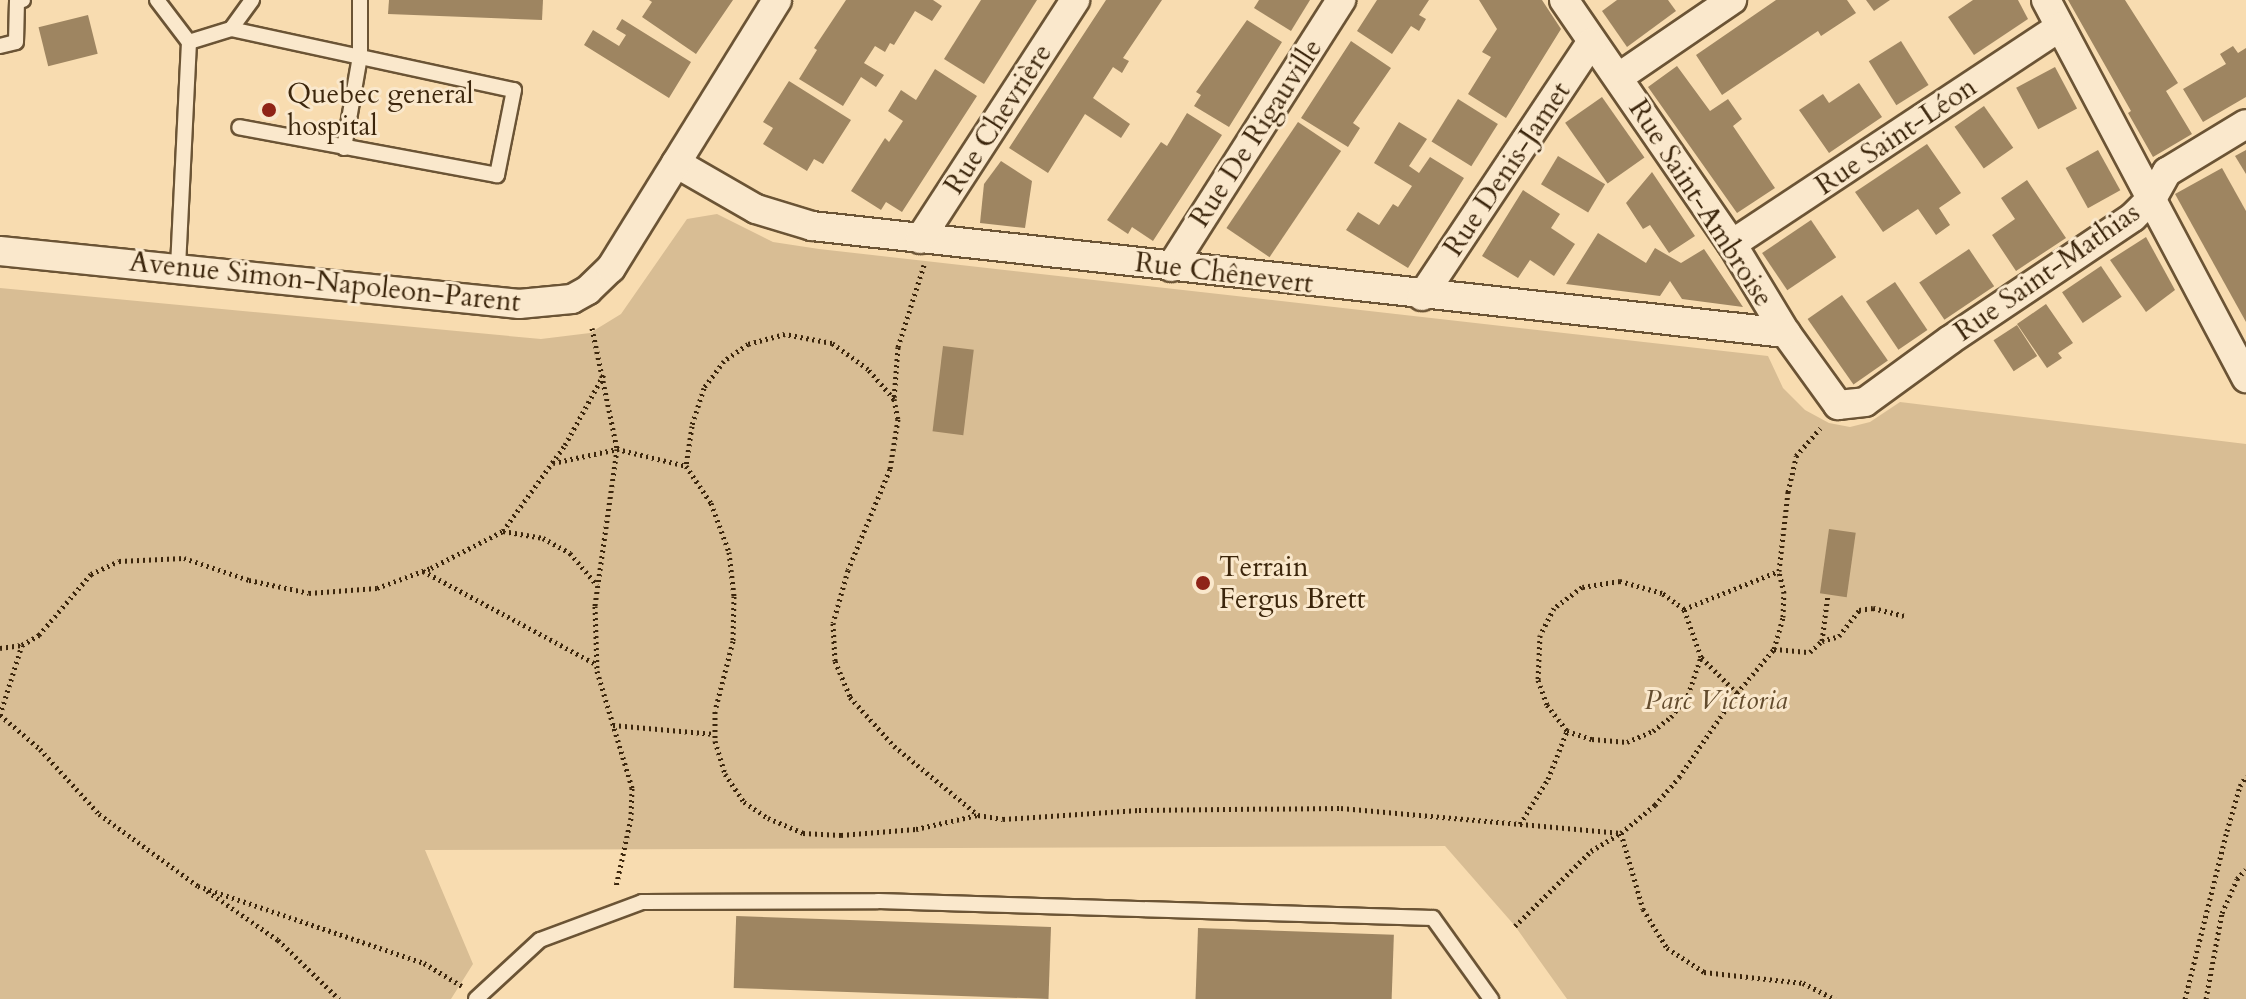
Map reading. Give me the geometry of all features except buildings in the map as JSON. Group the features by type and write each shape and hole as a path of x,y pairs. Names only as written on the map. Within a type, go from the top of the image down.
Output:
{"street":[{"name":"Avenue Simon-Napoleon-Parent","path":"0,251 519,304 572,299 588,290 611,268 777,0"},
{"name":"Rue Chevrière","path":"923,249 1075,0"},
{"name":"Rue De Rigauville","path":"1171,267 1341,0"},
{"name":"Rue Saint-Ambroise","path":"1564,0 1732,244 1786,333 1838,405"},
{"path":"1619,77 1732,0"},
{"path":"2046,0 2153,197 2246,378"},
{"name":"Rue Saint-Léon","path":"1732,244 2060,27"},
{"name":"Rue Denis-Jamet","path":"1422,296 1591,43"},
{"name":"Rue Saint-Mathias","path":"1838,405 1865,402 1950,340 2133,217 2153,197 2167,172 2246,124"},
{"name":"Rue Chênevert","path":"676,163 756,209 798,222 923,249 1171,267 1786,333"}],"lane":[{"path":"0,46 16,42 17,1 23,0"},
{"path":"157,0 189,42 178,267"},
{"path":"231,29 252,0"},
{"path":"344,148 360,56 360,0"},
{"path":"189,42 231,29 514,90 497,175 239,127"},
{"path":"479,996 540,940 642,902 878,901 1433,918 1491,999"}],"path":[{"path":"923,249 898,347 894,399 898,419 890,469 848,570 833,623 835,661 850,697 894,746 978,815"},
{"path":"592,328 604,374 617,449 597,585 597,664 632,788 631,818 610,915"},
{"path":"894,399 868,369 832,343 785,334 748,344 724,361 704,388 692,426 686,466 715,515 729,552 734,596 733,641 715,711 715,734 725,774 744,802 768,818 803,833 841,835 916,829 978,815 1003,819 1139,810 1341,808 1621,833"},
{"path":"0,648 22,645 39,635 91,574 119,561 184,558 249,580 309,593 377,588 423,571 503,531 553,463 604,374"},
{"path":"1515,926 1591,851 1621,833 1679,777 1737,693 1774,649 1784,593 1779,571 1788,492 1796,456 1838,405"},
{"path":"553,463 617,449 686,466"},
{"path":"503,531 543,538 570,553 597,585"},
{"path":"423,571 597,664"},
{"path":"1684,609 1779,571"},
{"path":"1701,657 1688,695 1671,717 1653,731 1627,742 1592,739 1567,731 1547,705 1538,680 1540,635 1554,608 1582,587 1620,581 1662,593 1684,609 1701,657 1737,693"},
{"path":"1822,641 1828,594"},
{"path":"1774,649 1810,652 1822,641 1839,636 1859,610 1873,608 1904,616"},
{"path":"22,645 0,715 40,749 99,814 278,940 339,999"},
{"path":"613,725 715,734"},
{"path":"1520,824 1548,779 1567,731"},
{"path":"2185,999 2235,801 2246,776"},
{"path":"1621,833 1643,909 1667,948 1704,972 1803,983 1835,999"},
{"path":"2206,999 2222,913 2237,879 2246,869"},
{"path":"198,886 410,958 479,996"}],"green space":[{"name":"Parc Victoria","path":"717,214 773,242 819,249 1768,356 1783,388 1805,410 1829,423 1850,427 1870,422 1900,402 2246,444 2246,999 1567,999 1515,926 1445,846 425,850 473,964 451,999 0,999 0,288 541,339 590,333 621,314 687,219"}],"place":[{"name":"Quebec general hospital","path":"269,110"},
{"name":"Terrain Fergus Brett","path":"1203,583"}]}
